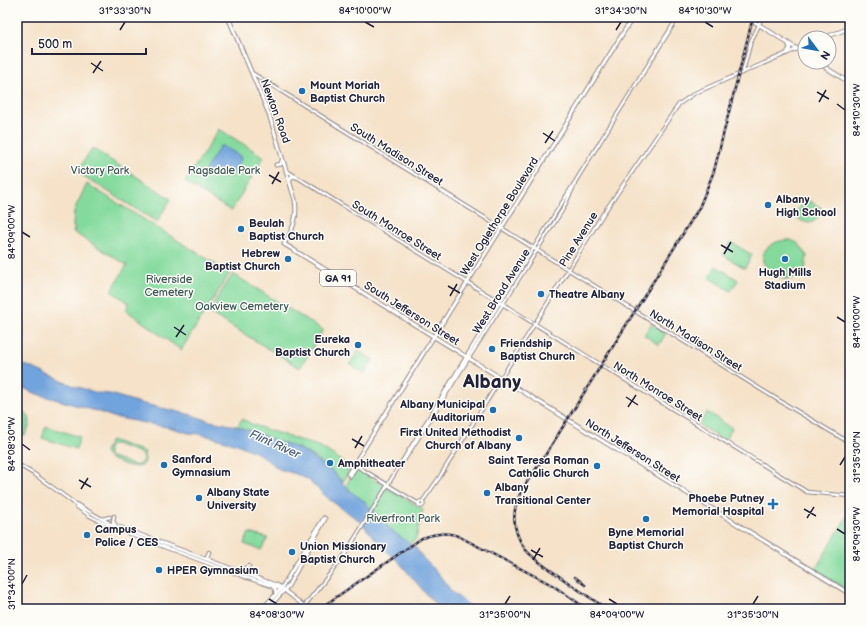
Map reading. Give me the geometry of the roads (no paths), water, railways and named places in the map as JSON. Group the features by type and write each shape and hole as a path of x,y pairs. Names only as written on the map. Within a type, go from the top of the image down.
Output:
{"main road":[{"name":"Newton Road","path":"228,17 270,118 295,203 296,215 293,227 284,244"},
{"name":"West Oglethorpe Boulevard","path":"349,475 633,17"},
{"name":"West Broad Avenue","path":"302,609 336,568 350,547 678,17"},
{"path":"746,17 797,49"},
{"path":"753,21 760,17"},
{"path":"743,72 751,41 759,25 760,17"},
{"path":"837,33 850,28"},
{"path":"786,53 790,48 788,43"},
{"name":"Pine Avenue","path":"387,486 421,507 603,214 681,102 695,93 797,49"},
{"path":"830,70 850,83"},
{"name":"South Madison Street","path":"252,73 535,250"},
{"path":"276,165 281,164 282,158"},
{"name":"South Monroe Street","path":"286,171 501,304"},
{"path":"289,181 292,176 296,177"},
{"name":"South Jefferson Street","path":"284,244 467,358"},
{"name":"North Madison Street","path":"535,250 776,400 850,443"},
{"name":"North Monroe Street","path":"501,304 807,492 850,496"},
{"name":"North Jefferson Street","path":"467,358 850,594"},
{"path":"17,464 34,474 74,503 101,519 162,545 283,590"},
{"path":"355,465 387,486"},
{"path":"74,503 77,507 107,526 150,540"},
{"path":"114,516 113,521 116,526"},
{"path":"101,519 110,517"},
{"path":"262,609 275,595 283,590 325,518 301,564 283,590 267,609"},
{"path":"162,545 279,586 304,606"},
{"path":"301,564 300,561 308,546"},
{"path":"209,552 207,557 212,562"},
{"path":"235,570 243,569 249,566"},
{"path":"273,587 276,590 275,595"}],"water":[{"path":"220,146 223,146 240,156 241,160 231,176 211,177 205,175 204,172"},
{"name":"Flint River","path":"17,364 28,366 74,386 192,415 210,421 236,426 303,451 333,472 349,490 364,501 392,531 416,548 452,592 473,609 441,609 432,601 399,562 380,545 360,521 330,500 307,479 279,469 259,454 237,444 201,434 188,433 172,428 113,417 37,394 17,385"}],"railway":[{"path":"607,609 540,563 525,549 519,539 516,528 514,516 516,505 520,493 541,462 699,208 714,171 753,17"},
{"path":"319,609 422,538 436,534 450,534 460,537 552,585 587,609"},
{"path":"575,577 585,585"}],"place":[{"name":"Mount Moriah Baptist Church","path":"302,91"},
{"name":"Albany High School","path":"768,205"},
{"name":"Beulah Baptist Church","path":"241,229"},
{"name":"Hebrew Baptist Church","path":"288,259"},
{"name":"Hugh Mills Stadium","path":"785,259"},
{"name":"Theatre Albany","path":"541,294"},
{"name":"Eureka Baptist Church","path":"358,345"},
{"name":"Friendship Baptist Church","path":"492,349"},
{"name":"Albany Municipal Auditorium","path":"493,410"},
{"name":"First United Methodist Church of Albany","path":"519,438"},
{"name":"Amphitheater","path":"330,463"},
{"name":"Sanford Gymnasium","path":"164,465"},
{"name":"Saint Teresa Roman Catholic Church","path":"597,466"},
{"name":"Albany Transitional Center","path":"487,493"},
{"name":"Albany State University","path":"199,498"},
{"name":"Phoebe Putney Memorial Hospital","path":"773,504"},
{"name":"Byne Memorial Baptist Church","path":"646,519"},
{"name":"Campus Police / CES","path":"87,535"},
{"name":"Union Missionary Baptist Church","path":"292,552"},
{"name":"HPER Gymnasium","path":"159,570"}],"district":[{"name":"Albany","path":"492,381"}],"park label":[{"name":"Victory Park","path":"100,170"},
{"name":"Ragsdale Park","path":"224,170"},
{"name":"Riverside Cemetery","path":"169,285"},
{"name":"Oakview Cemetery","path":"242,306"},
{"name":"Riverfront Park","path":"403,518"}]}
